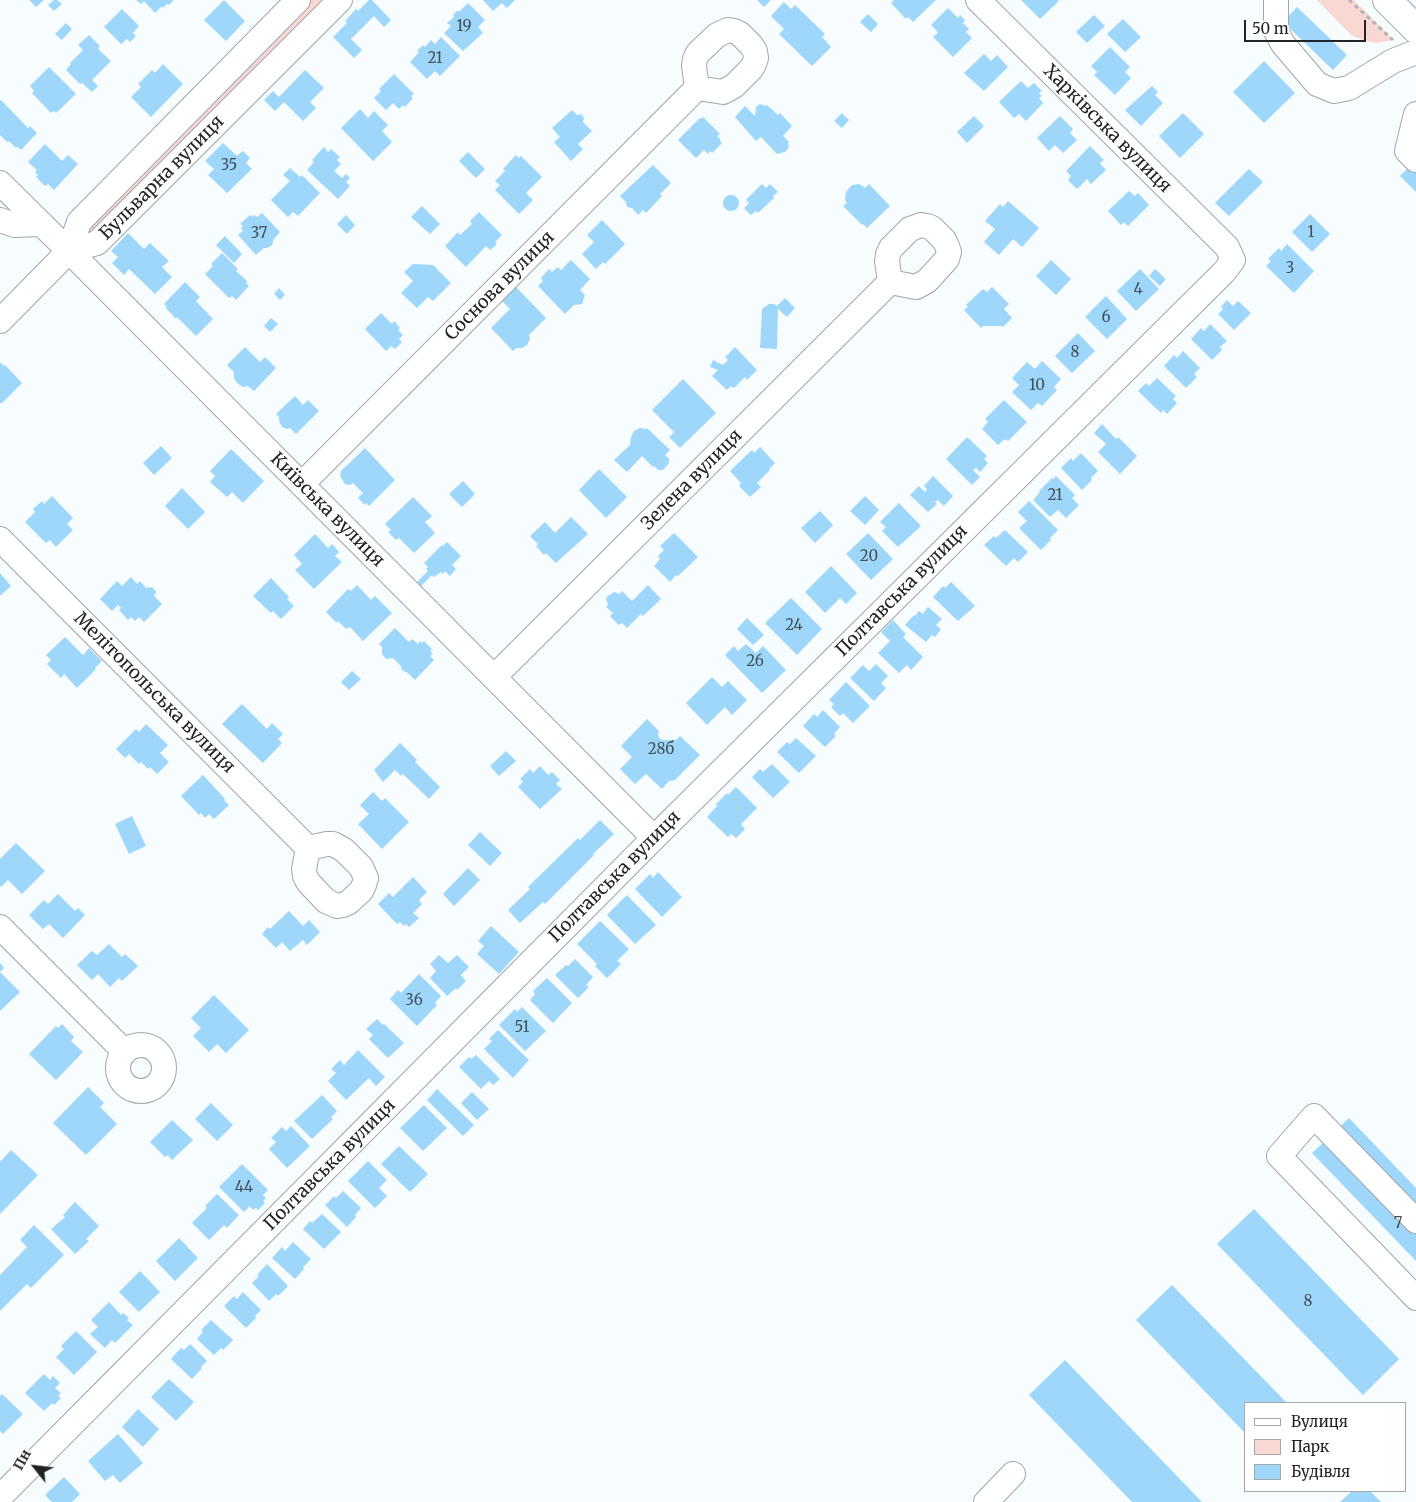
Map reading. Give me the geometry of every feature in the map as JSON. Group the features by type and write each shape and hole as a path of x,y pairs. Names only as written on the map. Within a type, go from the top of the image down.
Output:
{"main road":[{"path":"1387,0 1416,28"}],"street":[{"name":"Бульварна вулиця","path":"70,251 79,222 298,0"},
{"name":"Бульварна вулиця","path":"70,251 97,243 340,0"},
{"name":"Харківська вулиця","path":"978,0 1226,247 1233,260"},
{"path":"1276,0 1276,31 1282,44 1317,84 1334,90 1349,88 1393,61 1412,54"},
{"name":"Соснова вулиця","path":"302,484 697,88"},
{"path":"1416,114 1406,151 1416,160"},
{"name":"Київська вулиця","path":"0,183 654,838"},
{"path":"0,220 15,225 40,224"},
{"path":"0,321 70,251"},
{"name":"Полтавська вулиця","path":"0,1498 654,838 1224,272 1233,260"},
{"name":"Зелена вулиця","path":"494,677 890,282"},
{"name":"Мелітопольська вулиця","path":"0,539 308,848"},
{"path":"0,927 125,1052"},
{"path":"1416,1221 1314,1116 1279,1156 1416,1298"},
{"path":"986,1502 1013,1474"}],"path":[{"path":"1349,0 1412,54"}],"green space":[{"path":"309,0 329,0 95,234 85,233 84,225"},
{"path":"1317,0 1354,0 1394,40 1376,43 1351,35"}],"building":[{"path":"29,0 44,0 36,7"},
{"path":"54,0 62,4 54,11 48,5"},
{"path":"136,0 174,0 163,8 162,6 155,13 144,1 141,4"},
{"path":"224,0 245,21 226,41 204,20"},
{"path":"369,0 372,0 391,20 384,27 374,16 351,39 362,50 354,58 333,37 347,23 345,21 356,9 358,11"},
{"path":"483,0 515,0 507,8 502,3 493,11"},
{"path":"757,0 771,0 764,7"},
{"path":"894,0 936,0 913,22 908,17 906,19 891,3"},
{"path":"1021,0 1058,0 1059,1 1040,19"},
{"path":"784,2 791,9 795,5 825,34 822,37 831,47 812,66 779,34 784,29 771,16"},
{"path":"468,3 485,20 478,27 483,33 463,51 444,33 451,26 447,23 454,17 453,15"},
{"path":"1297,7 1347,55 1333,70 1283,22"},
{"path":"948,8 958,18 960,15 965,20 963,23 969,29 966,32 972,38 953,57 933,37 938,32 931,25"},
{"path":"122,9 139,26 133,33 136,36 130,42 127,39 121,44 104,27"},
{"path":"868,14 878,24 871,32 860,22"},
{"path":"1094,15 1105,26 1087,43 1076,32"},
{"path":"1123,19 1141,37 1125,52 1107,34"},
{"path":"66,23 72,29 62,40 55,34"},
{"path":"89,35 100,46 98,49 111,61 92,80 98,86 92,92 82,83 80,84 66,70 83,50 78,45"},
{"path":"441,37 460,56 440,76 435,71 427,79 410,62 423,45 425,47 431,40 435,44"},
{"path":"1110,47 1130,67 1125,72 1131,78 1115,95 1094,75 1097,72 1091,66"},
{"path":"984,54 991,61 997,55 1008,67 984,91 964,73"},
{"path":"1264,61 1295,93 1264,123 1233,92"},
{"path":"163,64 183,84 151,117 131,97 141,87 138,84 152,70 155,73"},
{"path":"49,67 76,94 56,113 54,111 51,113 32,93 34,91 30,86"},
{"path":"305,70 324,88 310,102 316,108 303,121 284,102 275,111 264,100 273,91 279,97"},
{"path":"394,74 414,94 405,107 403,105 399,109 393,103 386,110 374,98 381,91 379,89"},
{"path":"1021,81 1028,88 1034,83 1042,91 1039,93 1042,96 1039,98 1043,103 1026,121 1019,114 1014,118 999,102"},
{"path":"1152,86 1158,92 1155,95 1163,103 1141,126 1125,110"},
{"path":"1,100 28,128 30,126 37,133 21,150 9,141 7,142 0,135"},
{"path":"760,104 767,105 778,115 780,113 792,126 783,136 789,142 789,147 785,152 777,154 761,137 756,141 735,117 745,106 755,116 756,107"},
{"path":"360,109 368,118 374,111 388,125 382,131 392,142 373,161 341,128"},
{"path":"572,110 577,115 581,114 584,118 583,122 592,131 578,144 583,149 571,161 554,142 560,137 552,128"},
{"path":"842,113 849,120 842,128 834,121"},
{"path":"1183,113 1204,134 1180,158 1159,136"},
{"path":"974,116 984,126 967,143 957,132"},
{"path":"1060,116 1073,129 1070,133 1077,140 1063,153 1055,145 1049,151 1037,138"},
{"path":"703,117 720,134 717,136 722,143 712,153 710,151 708,154 704,150 696,158 678,140"},
{"path":"223,143 237,156 243,151 250,158 246,163 252,169 227,193 208,175 214,169 205,161"},
{"path":"45,144 62,161 68,155 78,164 54,190 48,184 45,186 36,177 38,175 35,172 37,170 28,162"},
{"path":"1090,146 1104,160 1100,163 1106,170 1091,184 1087,179 1077,189 1068,180 1071,176 1066,171"},
{"path":"324,147 328,152 331,149 340,157 337,160 341,164 334,171 342,178 346,174 350,178 346,182 350,186 338,199 307,170 314,162 312,160"},
{"path":"468,152 485,169 476,178 459,161"},
{"path":"516,155 519,158 521,156 542,177 526,193 533,200 519,214 495,190 500,185 495,181"},
{"path":"653,165 671,183 646,213 643,210 638,215 632,208 627,207 626,202 620,196"},
{"path":"1411,165 1416,170 1416,192 1400,176"},
{"path":"290,168 300,177 302,175 320,193 298,216 293,212 288,217 271,200 290,181 283,175"},
{"path":"1249,169 1263,182 1229,216 1215,203"},
{"path":"762,184 766,188 770,184 778,192 758,213 756,211 751,215 744,208 749,203 746,200"},
{"path":"859,184 865,188 869,184 890,206 867,228 843,206 847,203 845,200 846,192 852,185"},
{"path":"1129,191 1135,196 1138,193 1149,205 1128,226 1124,222 1121,225 1108,211"},
{"path":"731,195 739,203 731,211 723,203"},
{"path":"1008,201 1039,228 1022,247 1013,239 999,255 984,242 995,229 985,221 1000,204 1003,207"},
{"path":"422,206 440,224 430,234 411,217"},
{"path":"479,212 502,235 495,242 497,244 490,250 486,246 466,267 445,246 458,232 460,235 472,224 470,221"},
{"path":"262,213 280,232 273,240 271,246 264,248 256,255 238,235 243,231 241,228 243,226 240,224 250,215 257,217"},
{"path":"1310,214 1330,234 1312,252 1292,232"},
{"path":"346,215 355,225 347,234 337,224"},
{"path":"602,220 625,244 605,264 603,262 596,269 582,254 594,242 587,235"},
{"path":"128,233 144,249 150,243 169,261 162,267 172,277 155,294 129,269 124,275 112,263 118,257 111,251"},
{"path":"225,236 242,254 234,263 216,245"},
{"path":"1287,244 1314,271 1294,293 1266,266 1271,261 1268,259 1279,248 1281,251"},
{"path":"222,253 238,269 236,271 247,281 246,283 249,286 236,300 232,296 229,298 205,274 213,266 211,264"},
{"path":"571,260 590,279 580,290 585,295 582,304 574,305 565,314 538,286 543,281 541,278 549,269 552,272 558,267 561,270"},
{"path":"1051,260 1071,279 1056,295 1036,276"},
{"path":"413,264 433,265 451,283 433,301 428,297 417,308 401,293 413,281 404,272"},
{"path":"1140,269 1159,289 1136,311 1117,291"},
{"path":"1155,269 1166,279 1160,286 1149,276"},
{"path":"185,282 200,297 196,301 213,319 196,336 177,317 176,319 164,304"},
{"path":"516,287 546,318 529,335 530,339 527,345 522,348 516,348 513,351 491,328 510,309 502,301"},
{"path":"992,287 1009,304 1004,309 1012,318 1003,327 983,326 981,328 964,310 968,307 966,305 983,289 987,292"},
{"path":"279,288 285,295 280,300 274,294"},
{"path":"1106,296 1127,319 1107,339 1085,317"},
{"path":"785,298 795,308 787,317 778,309 777,349 760,348 762,309 769,304 777,306"},
{"path":"1227,300 1233,306 1238,301 1251,313 1234,330 1218,314 1223,309 1221,307"},
{"path":"381,313 392,324 394,321 400,328 398,330 403,335 399,339 402,342 395,349 391,346 386,351 365,329"},
{"path":"271,318 278,324 270,332 264,326"},
{"path":"1210,324 1227,341 1220,347 1222,350 1212,360 1191,339 1201,328 1204,331"},
{"path":"1078,333 1095,351 1072,373 1055,356"},
{"path":"245,347 260,362 265,357 276,368 254,391 248,386 243,387 237,383 234,378 234,372 227,365"},
{"path":"735,347 757,370 747,380 745,377 734,388 731,386 727,390 712,376 718,370 710,367 713,360 723,365 728,360 725,357"},
{"path":"1183,351 1200,368 1194,374 1197,377 1186,388 1164,366 1174,355 1177,358"},
{"path":"1042,361 1061,379 1054,387 1057,390 1042,406 1038,403 1031,410 1012,392 1019,385 1012,378 1027,362 1035,369"},
{"path":"0,362 22,383 2,403 0,403"},
{"path":"1157,378 1176,396 1173,399 1177,403 1167,414 1163,410 1161,413 1138,391 1146,383 1149,386"},
{"path":"683,379 716,413 680,448 669,437 674,432 652,410"},
{"path":"295,396 303,405 308,400 319,411 296,434 290,428 282,427 276,414"},
{"path":"1004,400 1027,422 1008,441 1005,439 998,445 982,429 988,422 985,419"},
{"path":"1102,424 1116,439 1118,437 1137,456 1120,474 1098,452 1106,444 1094,433"},
{"path":"640,428 647,428 670,450 665,455 669,459 669,463 663,470 653,467 642,456 627,472 614,460 630,445 634,431"},
{"path":"967,437 987,456 984,459 988,463 980,472 976,468 973,470 980,477 972,485 946,459"},
{"path":"161,446 172,458 154,475 143,463"},
{"path":"760,447 775,463 757,483 761,487 750,497 739,486 741,483 730,471 752,450 754,453"},
{"path":"365,448 395,480 369,506 366,503 365,505 358,498 363,493 353,483 350,485 345,484 340,476 341,471"},
{"path":"231,449 264,481 243,503 232,492 227,497 210,482 215,476 210,471"},
{"path":"1081,453 1098,471 1082,490 1061,468 1071,458 1073,461"},
{"path":"599,469 627,497 606,518 579,490"},
{"path":"933,476 953,496 944,506 938,500 935,502 937,504 928,512 910,495 919,486 925,492 927,489 924,486"},
{"path":"1056,476 1075,495 1072,498 1079,505 1066,518 1058,510 1050,517 1033,500 1039,491"},
{"path":"463,481 475,494 462,507 449,494"},
{"path":"182,488 205,512 188,529 165,506"},
{"path":"52,496 73,518 67,524 73,530 56,547 50,540 46,543 25,522 35,512 33,509 42,501 44,504"},
{"path":"865,496 879,510 865,525 850,511"},
{"path":"413,497 432,516 425,522 435,533 414,553 399,538 396,540 388,532 391,530 385,524"},
{"path":"1029,501 1058,530 1041,550 1019,528 1027,521 1018,512"},
{"path":"899,503 921,526 898,547 882,531 886,527 880,522"},
{"path":"820,511 833,525 815,543 801,528"},
{"path":"571,517 588,534 556,563 546,553 544,555 536,546 538,544 530,536 545,522 555,533"},
{"path":"1005,530 1028,552 1018,562 1014,558 1006,566 984,545 994,536 996,538"},
{"path":"674,533 698,557 670,582 654,566 660,559 658,556 664,550 660,546"},
{"path":"868,533 893,559 871,580 846,554"},
{"path":"315,534 328,548 332,544 339,552 335,556 342,562 314,589 295,570 302,564 294,555"},
{"path":"447,542 461,556 452,565 456,569 450,576 445,571 443,574 441,572 434,577 432,575 421,586 417,582 428,571 426,569 428,567 424,563"},
{"path":"831,566 857,593 846,604 840,598 825,613 805,592"},
{"path":"0,573 11,586 0,596"},
{"path":"131,577 137,584 140,581 146,588 153,588 156,592 154,596 162,604 144,622 139,617 135,621 131,617 128,620 119,610 121,608 118,605 112,611 100,599 117,581 122,586"},
{"path":"271,578 289,597 287,599 294,606 281,619 273,611 271,613 253,596"},
{"path":"951,582 975,606 958,621 933,597 943,586 945,588"},
{"path":"357,585 371,600 375,596 392,613 363,641 351,628 346,629 326,612 348,589 351,591"},
{"path":"648,585 661,599 643,616 641,614 627,628 622,623 619,625 610,616 613,613 606,607 608,605 606,598 614,592 620,594 622,591 632,601"},
{"path":"791,598 822,629 797,655 765,623"},
{"path":"928,607 942,619 936,625 941,629 935,637 932,635 926,642 905,625 919,611 923,614"},
{"path":"747,618 764,635 753,645 737,629"},
{"path":"893,620 906,634 903,637 923,657 911,670 907,665 899,673 878,653 890,641 881,632"},
{"path":"395,628 409,642 412,639 418,644 420,641 422,643 424,641 432,649 430,651 433,654 430,656 434,660 415,680 402,670 401,666 393,658 386,659 382,654 382,647 379,644"},
{"path":"65,637 83,655 89,648 102,661 77,688 64,674 61,678 47,664 51,660 46,655"},
{"path":"746,644 756,653 763,646 786,670 762,693 725,655 734,646 738,651"},
{"path":"876,664 888,676 881,683 886,688 874,701 850,678 863,665 869,671"},
{"path":"352,671 361,679 349,690 341,682"},
{"path":"712,677 722,687 728,681 747,700 732,715 725,707 707,725 686,703"},
{"path":"846,682 870,706 853,723 843,713 840,716 831,707 834,704 829,700"},
{"path":"242,704 267,729 272,723 283,734 278,739 282,743 263,763 222,724"},
{"path":"823,710 840,727 834,734 836,736 825,747 803,726 814,714 817,717"},
{"path":"647,719 659,731 658,736 661,740 676,740 680,736 700,755 675,780 669,781 662,789 646,774 635,784 620,769 632,757 621,746"},
{"path":"146,724 168,745 160,753 169,762 157,774 141,762 139,764 129,754 125,758 116,749 136,729 139,732"},
{"path":"796,738 816,756 799,773 777,752 787,742 790,744"},
{"path":"400,743 417,760 415,762 440,787 429,799 403,774 401,776 395,770 383,782 374,770"},
{"path":"506,751 516,761 499,776 490,766"},
{"path":"772,764 790,782 773,798 752,777 760,769 763,772"},
{"path":"540,766 548,775 552,772 560,780 556,784 562,789 540,809 518,787 523,782 520,779 530,769 533,773"},
{"path":"203,775 229,805 214,819 209,814 205,818 201,813 199,815 181,796"},
{"path":"736,787 757,808 741,824 745,829 736,838 731,834 728,837 707,817 717,806 716,804"},
{"path":"373,792 382,801 385,798 409,822 382,849 358,824 369,814 360,805"},
{"path":"132,816 146,846 129,854 115,824"},
{"path":"600,820 614,834 545,904 543,902 520,923 508,910 530,889 528,887 578,838 580,840"},
{"path":"480,832 502,853 490,866 468,845"},
{"path":"16,843 45,871 22,894 8,880 0,886 0,859"},
{"path":"468,868 480,880 454,906 443,894"},
{"path":"658,872 682,897 662,917 635,889 650,874 653,878"},
{"path":"413,877 427,892 419,900 422,904 413,913 419,918 409,927 406,924 404,926 400,922 397,924 378,904 389,893 393,897"},
{"path":"58,894 75,911 78,908 85,915 63,938 49,924 43,929 29,915 44,900 48,904"},
{"path":"627,895 656,925 635,944 607,915"},
{"path":"289,911 303,926 309,920 320,932 307,945 303,940 290,951 282,942 276,948 262,934"},
{"path":"600,921 629,949 617,961 621,964 607,978 595,966 597,964 577,944"},
{"path":"491,926 519,952 499,974 477,954 484,946 478,941"},
{"path":"109,944 122,957 125,954 138,966 122,981 119,978 110,987 98,974 92,980 77,965 92,951 97,955"},
{"path":"439,955 448,963 457,955 469,967 461,975 466,981 447,996 430,978 436,971 430,964"},
{"path":"575,959 593,977 586,985 589,987 578,998 555,975"},
{"path":"0,963 4,968 0,972"},
{"path":"0,972 20,992 0,1011"},
{"path":"419,974 441,996 435,1003 437,1005 417,1026 390,999 398,990 401,993"},
{"path":"547,978 572,1003 553,1023 530,1000 535,994 533,991"},
{"path":"214,995 249,1030 226,1053 217,1044 209,1052 193,1036 201,1028 191,1018"},
{"path":"522,1007 546,1031 525,1051 499,1025 515,1009 517,1012"},
{"path":"377,1019 404,1043 388,1058 369,1039 373,1035 366,1029"},
{"path":"62,1024 74,1037 71,1041 83,1052 56,1080 29,1054 56,1026 58,1028"},
{"path":"498,1030 529,1060 513,1078 484,1049 492,1041 489,1039"},
{"path":"358,1050 385,1077 376,1086 369,1078 346,1100 328,1081 336,1073 331,1069 340,1060 344,1065"},
{"path":"476,1055 500,1079 493,1085 489,1081 481,1089 459,1067 469,1057 471,1059"},
{"path":"88,1087 104,1103 100,1107 117,1124 86,1155 53,1123"},
{"path":"437,1089 474,1125 463,1136 427,1100"},
{"path":"472,1092 489,1109 477,1120 461,1103"},
{"path":"322,1095 337,1111 331,1117 333,1119 312,1139 294,1121"},
{"path":"211,1103 233,1125 217,1141 195,1119"},
{"path":"424,1105 447,1128 423,1151 400,1128"},
{"path":"1349,1118 1416,1188 1416,1261 1312,1153"},
{"path":"172,1120 193,1140 172,1160 168,1155 165,1157 150,1142"},
{"path":"291,1126 310,1146 287,1168 269,1149 276,1142 271,1138 282,1127 286,1131"},
{"path":"399,1146 428,1174 410,1192 381,1164"},
{"path":"11,1150 38,1175 0,1214 0,1162"},
{"path":"368,1161 387,1180 379,1188 387,1196 375,1208 348,1181"},
{"path":"242,1164 268,1190 263,1195 266,1198 263,1201 265,1203 258,1210 256,1208 253,1210 250,1206 244,1212 219,1187"},
{"path":"343,1191 361,1208 347,1227 325,1205 334,1196 336,1198"},
{"path":"217,1194 239,1215 227,1228 224,1225 209,1240 192,1223 207,1208 205,1206"},
{"path":"75,1202 99,1226 86,1239 89,1241 75,1254 51,1229 65,1217 63,1215"},
{"path":"1254,1209 1399,1359 1363,1395 1217,1244"},
{"path":"322,1214 341,1232 324,1249 303,1229 310,1221 312,1223"},
{"path":"34,1225 64,1255 31,1288 27,1284 0,1311 0,1275 27,1247 20,1240"},
{"path":"179,1238 198,1258 175,1281 156,1261"},
{"path":"293,1242 311,1259 295,1279 272,1258 282,1247 285,1251"},
{"path":"267,1264 288,1286 278,1296 276,1294 269,1301 252,1283"},
{"path":"140,1271 160,1292 139,1312 119,1292"},
{"path":"1172,1285 1286,1402 1244,1402 1244,1432 1136,1320"},
{"path":"243,1292 261,1310 246,1328 224,1306 234,1296 237,1299"},
{"path":"109,1302 121,1315 123,1313 129,1318 127,1320 133,1325 115,1343 112,1340 105,1348 90,1334 98,1327 91,1320"},
{"path":"211,1320 233,1340 223,1350 221,1348 214,1355 197,1339 203,1332 201,1330"},
{"path":"76,1331 97,1352 74,1375 56,1357 64,1349 61,1346"},
{"path":"190,1344 207,1361 192,1379 171,1359 181,1348 184,1350"},
{"path":"1065,1360 1202,1502 1132,1502 1029,1395"},
{"path":"44,1374 50,1380 53,1376 60,1383 55,1388 61,1393 58,1396 61,1398 44,1411 25,1393"},
{"path":"169,1379 194,1402 176,1421 151,1397"},
{"path":"2,1394 23,1414 3,1434 0,1431 0,1396"},
{"path":"138,1409 159,1429 143,1447 122,1427"},
{"path":"118,1434 143,1463 120,1483 113,1475 105,1481 88,1461"},
{"path":"64,1477 80,1494 72,1502 52,1502 45,1495"},
{"path":"1351,1492 1371,1492 1381,1502 1340,1502"}]}
